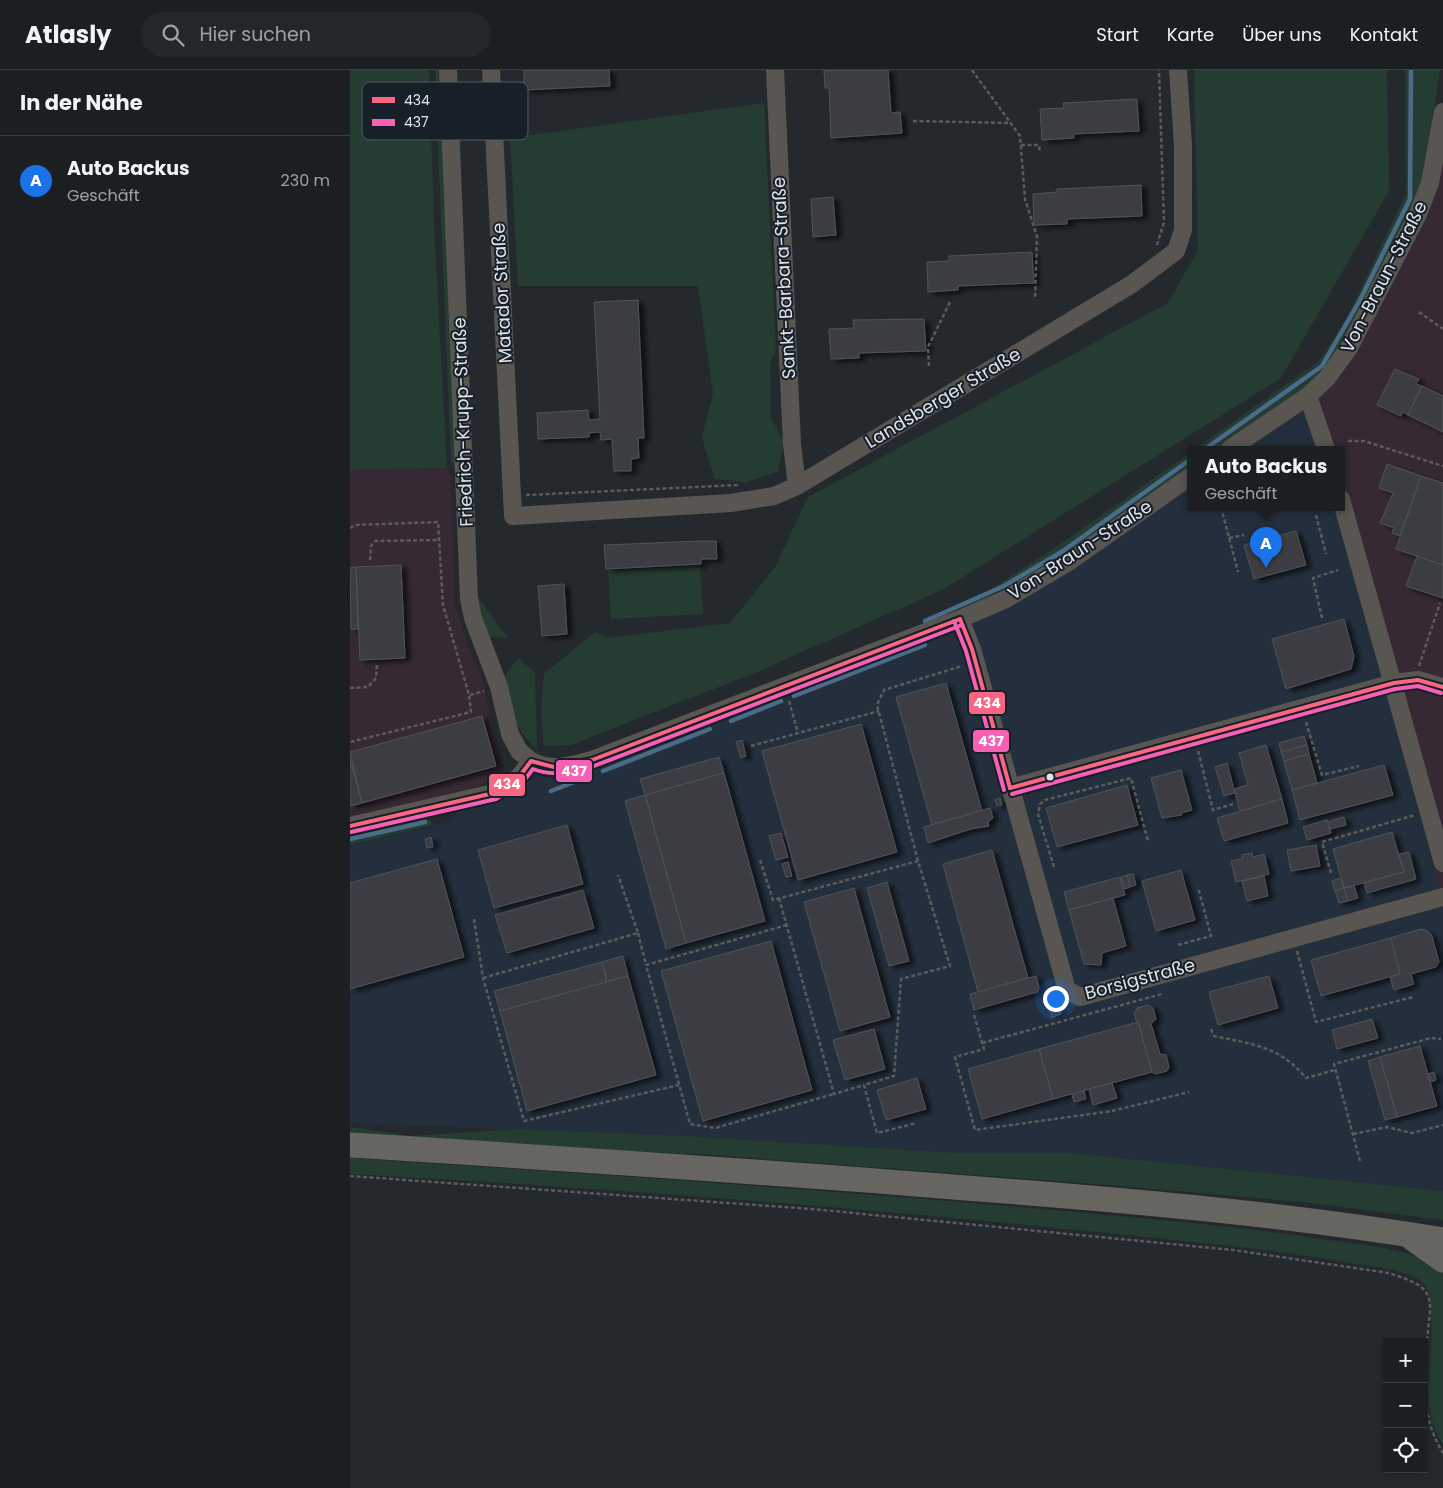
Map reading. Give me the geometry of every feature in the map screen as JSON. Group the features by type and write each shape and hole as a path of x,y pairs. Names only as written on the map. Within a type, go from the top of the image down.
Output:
{"highway":[{"path":"350,1145 759,1172 1009,1191 1232,1211 1443,1240"},
{"path":"1406,1234 1443,1260"}],"street":[{"name":"Sankt-Barbara-Straße","path":"775,70 792,444 797,486"},
{"name":"Landsberger Straße","path":"512,516 731,503 774,496 797,486 1132,284 1176,251 1182,230 1183,144 1178,70"},
{"name":"Von-Braun-Straße","path":"1234,446 1308,396 1327,378 1349,348 1418,214 1436,188 1443,112"},
{"name":"Friedrich-Krupp-Straße","path":"451,140 469,599 473,618 500,687 510,734 520,751 531,762"},
{"name":"Matador Straße","path":"494,140 512,516"},
{"path":"1308,396 1325,446"},
{"name":"Von-Braun-Straße","path":"531,762 540,766 556,768 592,760 1006,600 1070,561 1187,479"},
{"path":"1344,511 1443,863"},
{"name":"Borsigstraße","path":"960,619 976,662 1067,990 1072,994 1080,997 1443,897"},
{"path":"1010,788 1394,683 1418,680 1443,687"},
{"path":"350,826 494,793 520,777 531,762"}],"path":[{"path":"972,70 1020,136 1025,199 1036,237 1035,299"},
{"path":"1152,251 1157,245 1164,222 1159,70"},
{"path":"913,121 1011,123"},
{"path":"1021,145 1039,145 1040,153"},
{"path":"929,366 928,347 950,302"},
{"path":"1419,312 1443,329"},
{"path":"1348,441 1364,441 1443,466"},
{"path":"512,495 747,485"},
{"path":"1222,511 1238,572"},
{"path":"1316,514 1326,554"},
{"path":"350,528 355,525 438,522 443,606 469,695 471,712 350,742"},
{"path":"1229,538 1244,534"},
{"path":"370,560 371,546 375,541 439,540"},
{"path":"1322,618 1313,578 1338,570"},
{"path":"1418,680 1418,667 1440,603"},
{"path":"618,875 638,933 690,1124 715,1128 894,1076 901,979 950,966 918,861 877,705 884,690 976,662"},
{"path":"350,688 368,687 376,678 377,664"},
{"path":"784,686 798,733"},
{"path":"1302,708 1322,775 1359,766"},
{"path":"752,746 879,711"},
{"path":"1194,738 1213,810 1233,804"},
{"path":"1054,867 1038,814 1040,804 1051,798 1131,778 1148,841"},
{"path":"1331,873 1322,842 1428,811"},
{"path":"760,860 773,900 918,861"},
{"path":"1178,945 1212,936 1198,887"},
{"path":"779,898 834,1094"},
{"path":"474,919 483,978 524,1122 679,1085"},
{"path":"646,965 787,925"},
{"path":"483,978 638,933"},
{"path":"1293,938 1316,1022 1413,997"},
{"path":"982,1043 1162,994"},
{"path":"974,1015 984,1048 955,1056 975,1130 1112,1111 1189,1092"},
{"path":"1211,1029 1214,1036 1264,1047 1283,1056 1306,1078 1335,1070"},
{"path":"1360,1161 1334,1064 1431,1038 1442,1040"},
{"path":"864,1085 877,1133 918,1123"},
{"path":"1353,1134 1387,1127 1412,1133 1443,1125"},
{"path":"350,1176 812,1209 1233,1250 1389,1274 1409,1280 1421,1287 1428,1295 1431,1312 1425,1409 1429,1426 1443,1453"}],"shaded area":[{"path":"1443,149 1443,905 1342,511 1345,511 1345,446 1319,446 1302,408"},
{"path":"1302,408 1319,446 1245,446"},
{"path":"447,468 451,477 455,605 466,641 483,680 500,767 491,780 468,791 350,819 350,470"},
{"path":"1187,485 1187,511 1336,511 1390,701 1443,905 1443,1191 1072,1153 958,1153 685,1136 350,1123 350,845 428,828 454,819 458,809 512,792 537,776 555,778 575,773 1015,599"}],"green space":[{"path":"350,70 429,70 429,82 362,82 362,140 431,140 447,468 350,470"},
{"path":"435,70 440,70 440,82 435,82"},
{"path":"1194,70 1387,70 1389,191 1281,378 942,590 757,672 571,745 544,746 541,709 544,674 595,632 607,638 730,623 775,567 808,497 1168,303 1198,250"},
{"path":"1405,70 1440,70 1424,177 1416,205 1332,361 1294,397 1224,446 1199,446 1319,361 1347,318 1406,193"},
{"path":"764,103 776,349 770,364 771,418 784,442 778,472 746,482 715,479 702,438 713,393 698,286 518,286 510,140 528,140 528,136"},
{"path":"438,140 443,140 456,469 451,462"},
{"path":"1187,455 1187,473 1051,563 992,595 961,609 1059,545"},
{"path":"700,566 703,614 611,619 608,570"},
{"path":"475,593 508,638 489,637"},
{"path":"521,657 522,662 535,672 537,749 522,733 513,717 504,678 515,662"},
{"path":"425,817 434,825 350,845 350,836"},
{"path":"350,1127 411,1136 516,1129 685,1136 958,1153 1072,1153 1443,1191 1443,1220 1302,1202 1132,1187 714,1155 511,1146 350,1133"},
{"path":"350,1158 734,1184 1022,1207 1245,1229 1368,1245 1401,1252 1431,1263 1443,1271 1443,1444 1433,1425 1429,1407 1431,1308 1428,1293 1422,1282 1401,1272 1258,1249 984,1221 667,1194 350,1174"}],"building":[{"path":"524,70 609,70 610,86 528,90 528,82 524,82"},
{"path":"824,70 888,70 891,113 900,112 902,133 831,138 829,88 825,88"},
{"path":"1137,99 1139,131 1074,134 1074,138 1042,140 1040,109 1064,108 1063,103"},
{"path":"1141,185 1142,216 1067,219 1067,224 1034,225 1033,194 1057,192 1057,189"},
{"path":"833,197 836,235 813,237 811,199"},
{"path":"1032,252 1034,283 958,286 958,290 928,292 927,262 949,261 949,256"},
{"path":"638,300 644,438 638,438 639,458 631,459 631,471 614,471 612,439 601,440 600,432 589,433 589,437 538,439 537,413 588,410 589,420 600,419 594,302"},
{"path":"924,319 926,351 859,353 859,358 831,359 829,329 854,328 853,320"},
{"path":"1395,369 1419,379 1416,384 1422,386 1408,415 1403,412 1401,416 1377,405"},
{"path":"1422,386 1443,396 1443,432 1408,415"},
{"path":"1387,464 1421,476 1400,536 1392,533 1394,528 1380,523 1393,493 1379,488"},
{"path":"1421,476 1443,483 1443,565 1396,549"},
{"path":"1296,531 1306,565 1254,579 1244,545"},
{"path":"716,541 717,559 701,559 701,564 606,569 604,545"},
{"path":"1417,556 1443,565 1443,598 1406,586"},
{"path":"401,565 405,658 360,660 356,567"},
{"path":"356,567 358,629 351,629 350,568"},
{"path":"564,584 567,634 542,636 538,586"},
{"path":"1344,619 1354,656 1351,669 1286,689 1272,639"},
{"path":"946,683 982,811 932,825 896,697"},
{"path":"482,716 496,766 362,803 350,752"},
{"path":"861,724 897,852 798,880 762,751"},
{"path":"1304,736 1307,745 1281,752 1279,743"},
{"path":"742,740 746,756 741,758 736,742"},
{"path":"1266,745 1282,799 1240,811 1234,789 1248,785 1239,753"},
{"path":"1307,745 1309,754 1284,761 1281,752"},
{"path":"1309,754 1317,783 1292,790 1284,761"},
{"path":"719,757 724,773 645,795 640,779"},
{"path":"350,758 362,803 350,806"},
{"path":"1227,763 1235,793 1224,796 1215,767"},
{"path":"1384,765 1393,795 1300,820 1292,790"},
{"path":"1181,770 1192,810 1181,813 1182,815 1162,818 1151,778"},
{"path":"724,773 765,921 686,943 645,795"},
{"path":"1127,785 1138,825 1057,847 1046,808"},
{"path":"645,795 686,943 666,949 625,801"},
{"path":"1000,798 1002,805 997,806 995,800"},
{"path":"1282,799 1288,823 1224,841 1217,818"},
{"path":"990,808 993,818 988,822 989,826 971,829 928,843 924,827"},
{"path":"1344,817 1346,825 1330,829 1327,822"},
{"path":"1327,820 1331,833 1307,840 1303,827"},
{"path":"567,825 583,884 494,908 478,850"},
{"path":"1392,832 1404,872 1344,888 1333,849"},
{"path":"781,833 788,857 776,860 769,836"},
{"path":"431,837 433,847 427,848 425,839"},
{"path":"1316,845 1320,866 1291,871 1287,850"},
{"path":"992,850 1028,978 978,992 943,864"},
{"path":"1409,852 1416,879 1367,893 1364,883 1404,872 1399,854"},
{"path":"1252,853 1253,857 1264,854 1269,874 1236,882 1231,861 1242,859 1242,855"},
{"path":"437,859 464,957 350,989 350,883"},
{"path":"788,862 792,876 786,877 782,864"},
{"path":"1181,870 1195,920 1156,931 1142,881"},
{"path":"1133,874 1136,885 1130,887 1127,875"},
{"path":"1127,875 1130,887 1125,889 1121,877"},
{"path":"1264,876 1268,896 1247,901 1242,881"},
{"path":"1120,877 1125,895 1069,910 1064,892"},
{"path":"1341,878 1344,888 1335,891 1332,881"},
{"path":"887,882 909,961 889,966 867,888"},
{"path":"1354,886 1358,898 1348,901 1344,888"},
{"path":"854,888 890,1017 840,1031 804,902"},
{"path":"1344,888 1348,901 1339,903 1335,891"},
{"path":"583,890 594,928 507,953 495,915"},
{"path":"1113,898 1126,946 1102,953 1101,965 1084,964 1069,910"},
{"path":"1421,929 1428,931 1432,936 1439,962 1436,967 1411,974 1414,984 1394,990 1390,977 1400,974 1390,938"},
{"path":"1391,938 1400,974 1321,996 1311,960"},
{"path":"771,941 812,1090 703,1121 661,971"},
{"path":"623,956 628,976 607,982 602,962"},
{"path":"602,962 607,982 500,1011 494,991"},
{"path":"628,976 656,1075 527,1111 500,1011"},
{"path":"1036,976 1039,987 1037,992 974,1010 970,994"},
{"path":"1269,976 1278,1008 1218,1025 1209,992"},
{"path":"1148,1005 1153,1008 1156,1019 1151,1024 1160,1054 1166,1055 1169,1067 1167,1071 1155,1074 1152,1072 1134,1013 1137,1008"},
{"path":"1060,1008 1061,1014 1052,1017 1050,1011"},
{"path":"1372,1019 1378,1038 1337,1049 1332,1030"},
{"path":"1138,1022 1152,1072 1053,1099 1039,1049"},
{"path":"874,1029 885,1069 845,1080 833,1040"},
{"path":"1420,1046 1437,1106 1397,1117 1380,1057"},
{"path":"1039,1049 1053,1099 982,1119 968,1069"},
{"path":"1380,1057 1397,1117 1385,1120 1368,1061"},
{"path":"1434,1072 1436,1080 1430,1082 1428,1074"},
{"path":"917,1078 926,1109 886,1120 877,1090"},
{"path":"1112,1083 1117,1098 1093,1105 1089,1089"},
{"path":"1084,1091 1086,1099 1074,1102 1072,1094"}],"waterway":[{"path":"1209,446 1322,366 1360,300 1410,199 1411,70"},
{"path":"925,621 1004,586 1063,551 1187,462"},
{"path":"794,696 925,645"},
{"path":"731,721 781,701"},
{"path":"603,771 710,729"},
{"path":"551,791 582,779"},
{"path":"350,839 425,822"}],"transit line":[{"name":"434","path":"960,619 972,649 1010,788"},
{"name":"434","path":"350,826 494,793 519,777 531,761 554,767 592,760 960,619"},
{"name":"437","path":"954,621 966,651 1004,790"},
{"name":"437","path":"351,832 496,799 523,782 533,769 556,773 571,772 594,766 962,625"},
{"name":"434","path":"1010,788 1394,683 1418,680 1443,687"},
{"name":"437","path":"1012,794 1395,689 1418,686 1441,693"}],"place":[{"name":"Auto Backus","path":"1266,568"}]}
